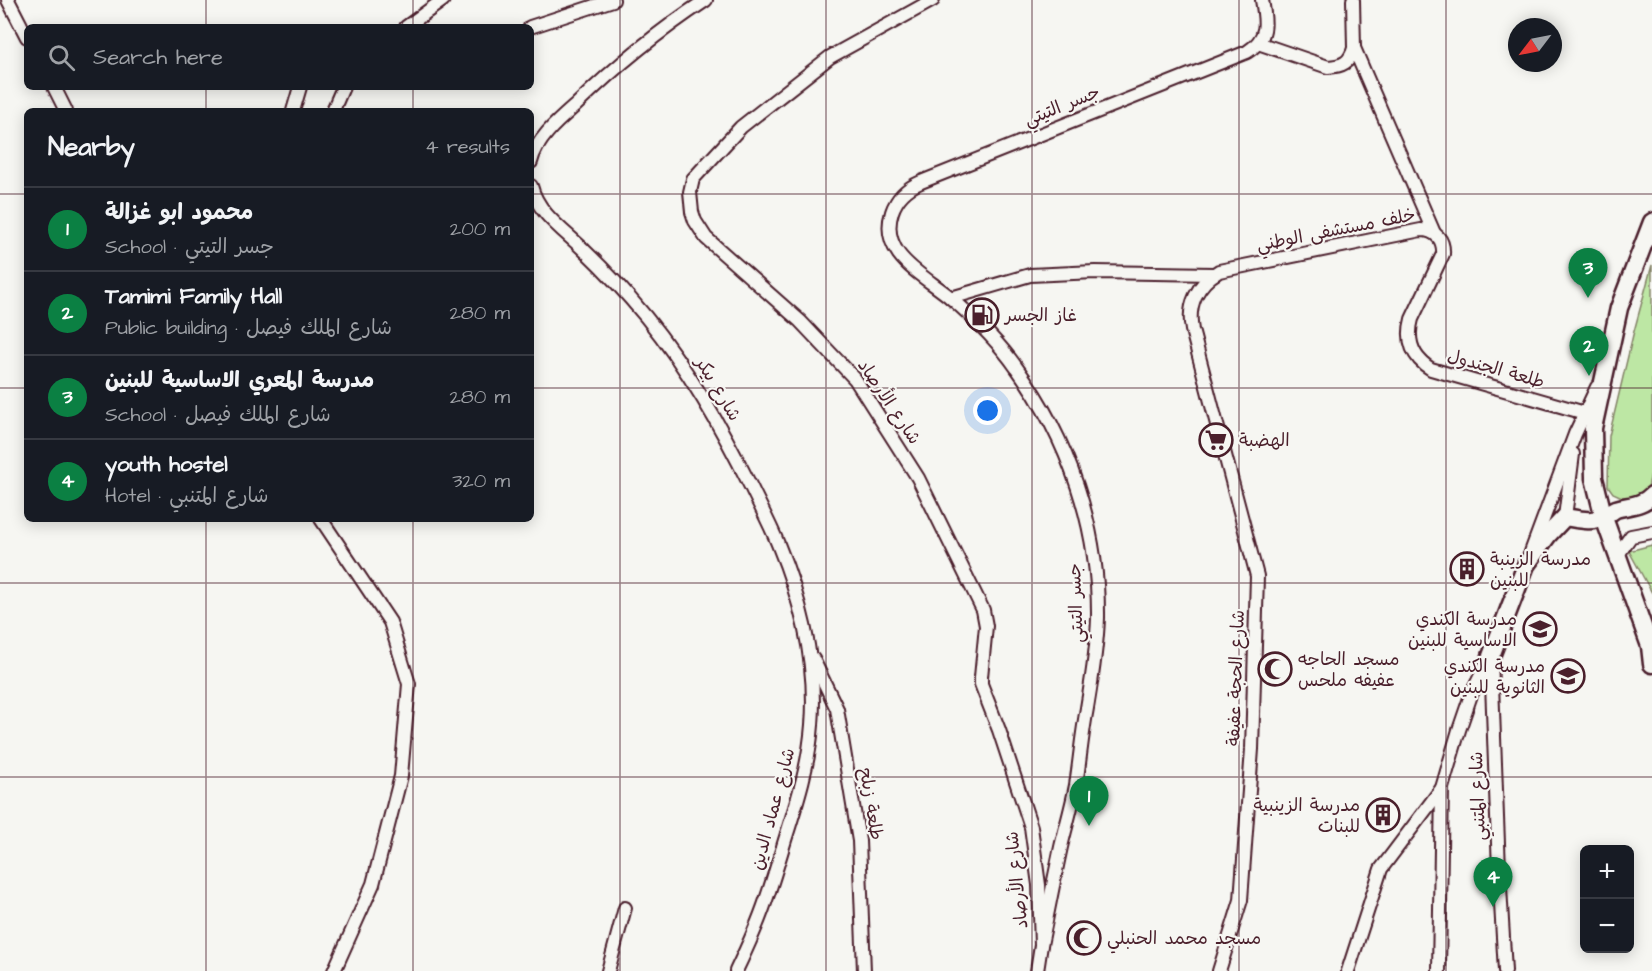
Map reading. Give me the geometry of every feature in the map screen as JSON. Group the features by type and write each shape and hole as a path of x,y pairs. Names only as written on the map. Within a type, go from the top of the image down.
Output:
{"main road":[{"path":"1652,222 1619,308 1593,428 1594,478 1604,518 1650,646 1652,664"},
{"path":"1491,656 1526,565 1548,535 1565,517 1586,521 1604,518 1613,510 1639,504 1652,495"}],"street":[{"path":"8,0 24,31"},
{"path":"410,24 443,0"},
{"path":"534,26 613,0"},
{"path":"534,155 540,141 604,77 646,43 706,0"},
{"name":"شارع الأرصاد","path":"933,0 830,57 741,127 693,179 690,202 695,221 706,238 800,321 855,379 918,478 983,610 986,626 981,684 999,730 1030,827 1039,885 1041,945"},
{"path":"1262,0 1265,29 1258,43 1328,67 1338,67 1353,54 1353,0"},
{"name":"جسر التيتي","path":"1041,945 1076,787 1094,671 1098,618 1095,564 1090,537 1077,485 1045,411 1016,366 981,325 951,297 901,258 892,242 891,215 899,198 921,182 1247,51 1258,43"},
{"path":"1354,48 1434,232"},
{"path":"56,90 64,108"},
{"path":"294,108 299,90"},
{"path":"334,108 342,90"},
{"name":"شارع بيكر","path":"534,198 542,210 632,300 670,347 700,392 731,447 778,543 796,593 808,650"},
{"name":"خلف مستشفى الوطني","path":"951,297 1030,275 1095,272 1214,274 1219,271 1428,230 1440,238 1443,254 1412,320 1409,335 1415,355 1431,369"},
{"name":"شارع الحجة عفيفة","path":"1214,274 1206,280 1195,296 1190,314 1192,330 1257,576 1252,749 1241,900 1219,971"},
{"path":"1439,971 1442,788 1471,694 1491,656 1575,434 1606,367"},
{"name":"طلعة الجندول","path":"1431,369 1585,413"},
{"path":"1565,517 1575,434"},
{"path":"323,522 390,622 409,684 401,776 374,884 334,971"},
{"path":"1617,556 1631,536 1652,532"},
{"path":"1634,603 1652,632"},
{"name":"شارع عماد الدين","path":"736,971 766,902 800,793 812,724 808,650"},
{"name":"طلعة زبلح","path":"808,650 837,709 859,841 864,971"},
{"name":"شارع المتنبي","path":"1491,656 1505,971"},
{"path":"1348,971 1381,869 1442,788"},
{"path":"608,971 625,908"},
{"path":"1037,971 1041,945"}],"green space":[{"path":"1652,265 1652,468 1648,488 1637,498 1622,497 1613,493 1608,486 1609,436"},
{"path":"1652,545 1652,593 1629,551"}],"place":[{"name":"مدرسة المعري الاساسية للبنين","path":"1588,298"},
{"name":"غاز الجسر","path":"982,315"},
{"name":"Tamimi Family Hall","path":"1589,376"},
{"name":"الهضبة","path":"1216,440"},
{"name":"مدرسة الزينبة للبنين","path":"1467,569"},
{"name":"مدرسة الكندي الاساسية للبنين","path":"1540,629"},
{"name":"مسجد الحاجه عفيفه ملحس","path":"1275,669"},
{"name":"مدرسة الكندي الثانوية للبنين","path":"1568,676"},
{"name":"مدرسة الزينبية للبنات","path":"1383,815"},
{"name":"محمود ابو غزالة","path":"1089,826"},
{"name":"youth hostel","path":"1493,907"},
{"name":"مسجد محمد الحنبلي","path":"1084,938"}]}
